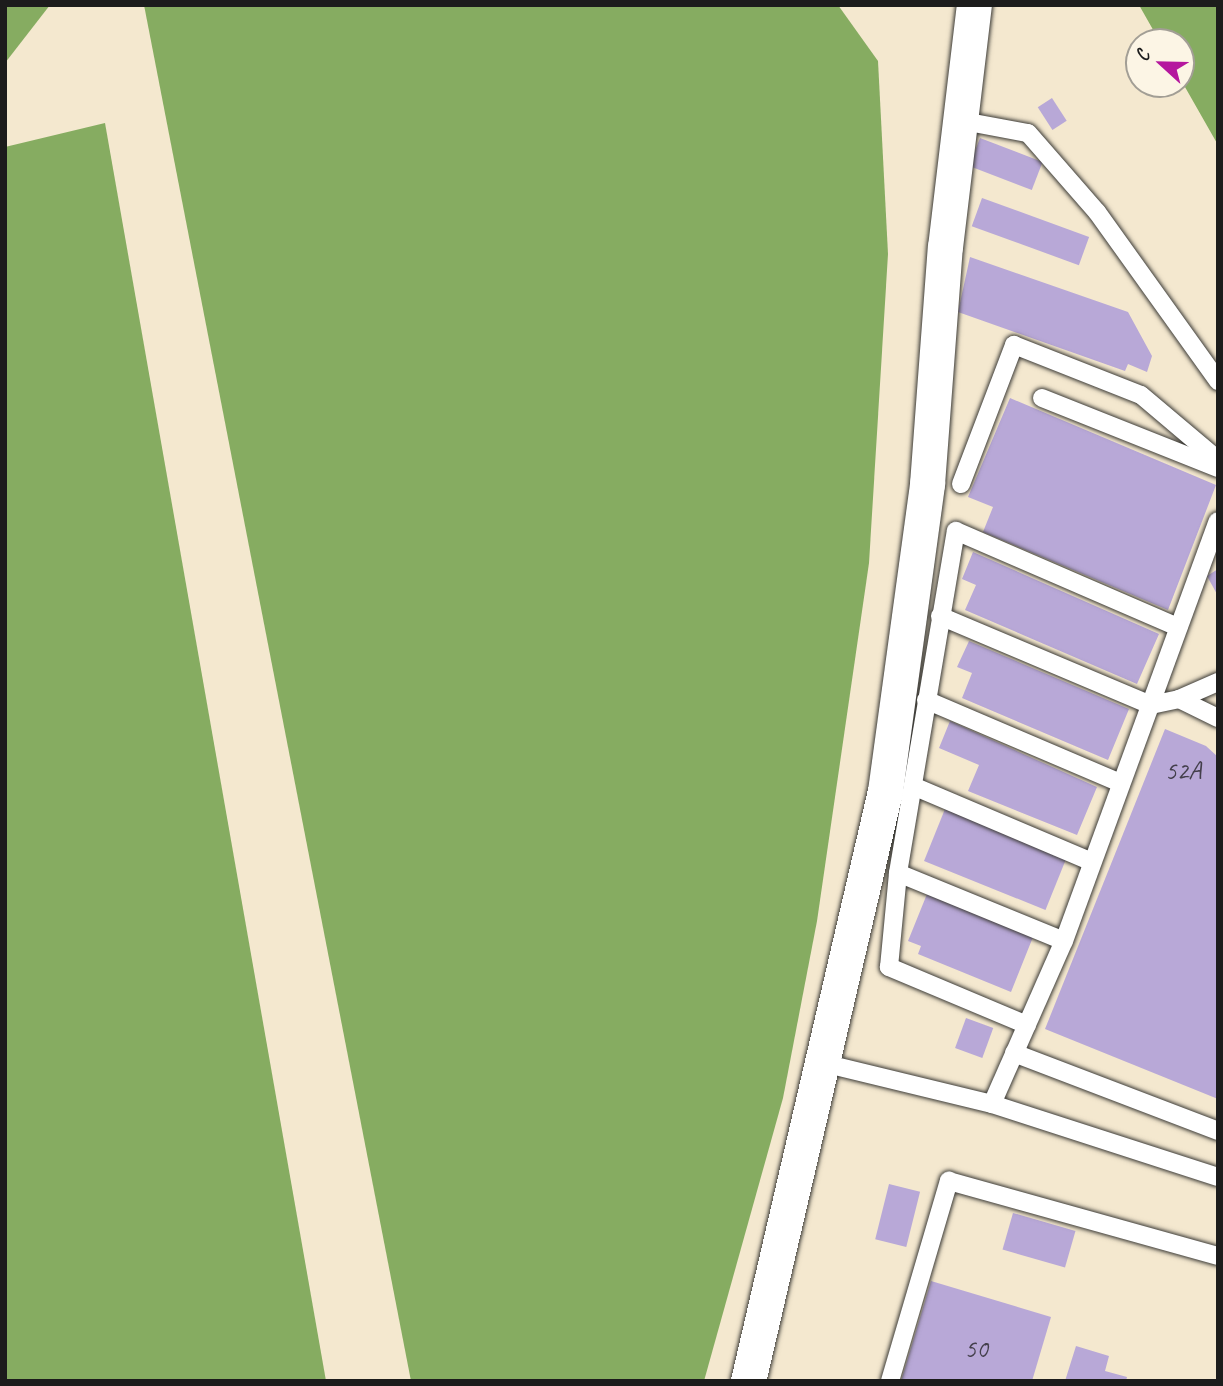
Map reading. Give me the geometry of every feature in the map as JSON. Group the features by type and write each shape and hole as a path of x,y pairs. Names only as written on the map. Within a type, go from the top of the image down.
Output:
{"street":[{"path":"748,1381 885,791 927,484 945,247 963,121 974,5"}],"lane":[{"path":"963,121 1028,133 1097,212 1218,381"},
{"path":"961,484 1014,345 1141,395 1218,460"},
{"path":"1042,398 1218,468"},
{"path":"992,1104 1064,941 1218,521"},
{"path":"1027,1025 889,967 898,873 956,531 1178,627"},
{"path":"940,616 1151,705 1179,699 1218,681"},
{"path":"1179,699 1218,718"},
{"path":"926,701 1121,783"},
{"path":"913,786 1093,862"},
{"path":"898,873 1064,941"},
{"path":"1014,1053 1218,1131"},
{"path":"823,1063 992,1104 1218,1177"},
{"path":"890,1381 949,1181 1218,1256"}],"green space":[{"path":"5,5 50,5 5,63"},
{"path":"144,5 838,5 878,61 888,254 869,563 817,921 783,1098 704,1381 411,1381"},
{"path":"1139,5 1218,5 1218,145 1191,98 1195,98 1195,28 1152,28"},
{"path":"105,123 326,1381 5,1381 5,147"}],"building":[{"path":"1052,98 1067,121 1052,130 1038,107"},
{"path":"980,138 1043,162 1032,190 969,166"},
{"path":"982,198 1089,237 1079,265 972,226"},
{"path":"970,257 1128,312 1152,356 1147,372 1128,364 1125,371 958,312"},
{"path":"1010,398 1216,485 1168,610 983,532 993,507 968,497"},
{"path":"973,552 1159,634 1137,684 965,610 976,585 962,579"},
{"path":"1218,569 1218,596 1207,576"},
{"path":"969,641 1129,709 1108,760 962,698 972,673 957,667"},
{"path":"950,721 1097,787 1077,835 968,791 979,765 939,748"},
{"path":"1165,729 1206,746 1218,757 1218,1099 1045,1029"},
{"path":"945,809 1066,858 1045,910 924,861"},
{"path":"927,894 1033,937 1011,992 918,954 921,946 908,941"},
{"path":"966,1018 993,1028 982,1058 955,1048"},
{"path":"889,1184 920,1192 906,1247 875,1239"},
{"path":"1013,1213 1075,1231 1065,1267 1003,1250"},
{"path":"931,1281 1051,1317 1032,1381 901,1381"},
{"path":"1076,1346 1109,1356 1105,1371 1127,1377 1126,1381 1065,1381"}]}
